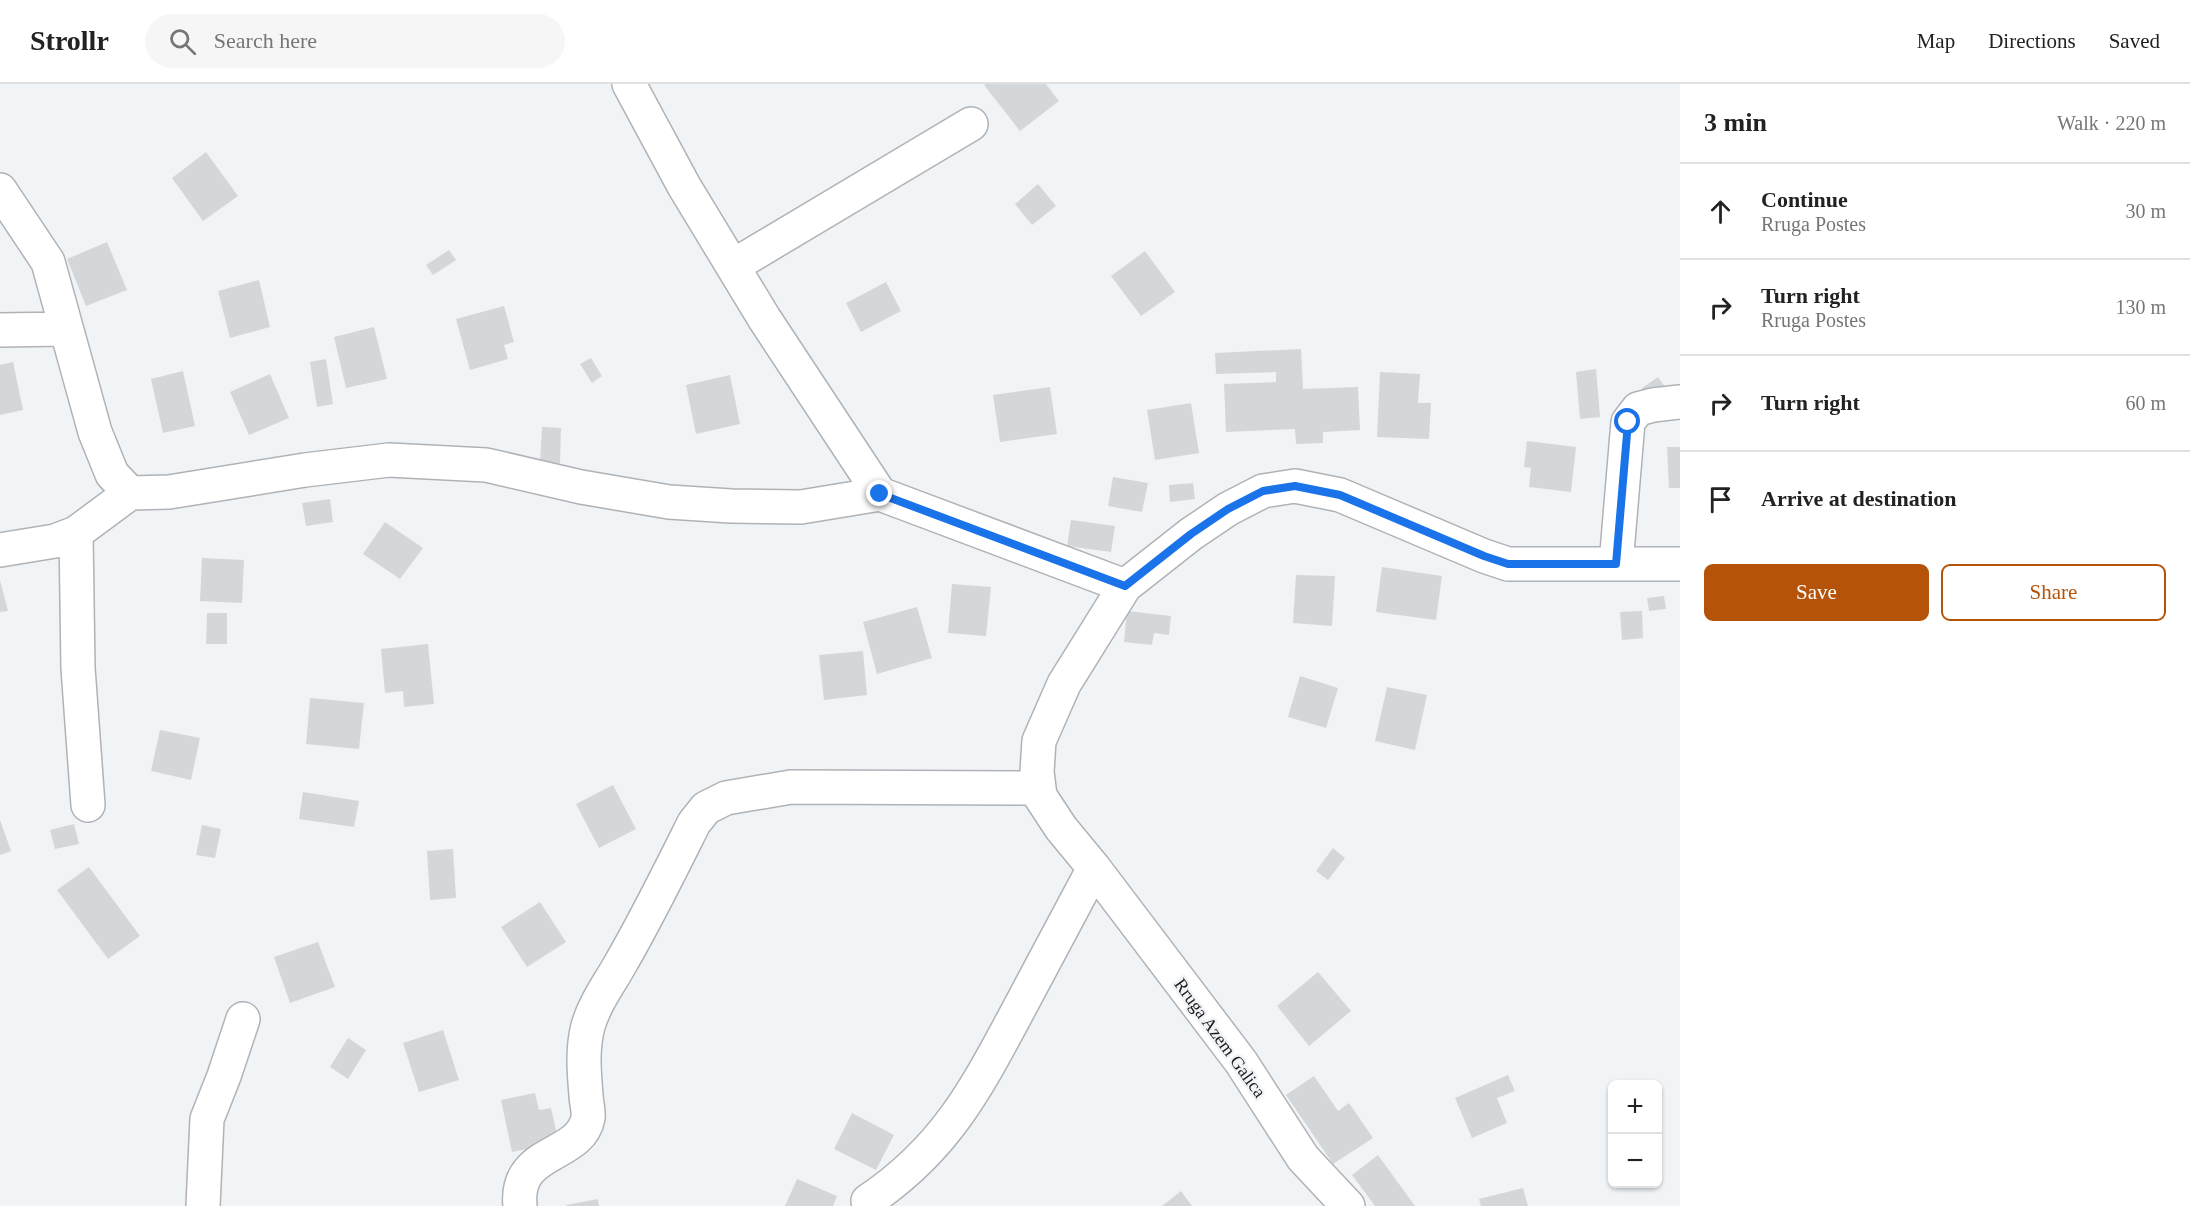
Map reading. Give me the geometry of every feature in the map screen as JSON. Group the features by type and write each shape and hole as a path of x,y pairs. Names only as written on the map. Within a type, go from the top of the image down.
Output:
{"street":[{"path":"629,84 684,186 764,318 880,494"},
{"path":"733,266 971,124"},
{"path":"0,190 48,262 95,432 112,474 130,493"},
{"path":"0,330 65,329"},
{"path":"1616,564 1628,422 1638,409 1680,402"},
{"path":"0,549 55,541 75,533 130,493 169,492 305,470 389,460 486,465 669,502 801,507 880,494 1125,586"},
{"name":"Rruga Azem Galica","path":"1348,1206 1302,1158 1241,1062 1094,868 1060,828 1040,796 1037,772 1039,741 1064,684 1125,586 1191,534 1228,509 1263,491 1295,486 1340,495 1508,564 1680,564"},
{"path":"75,533 78,668 88,805"},
{"path":"520,1206 519,1185 529,1170 568,1144 580,1132 588,1118 583,1049 588,1025 601,995 622,962 694,823 706,808 726,798 791,787 1039,788"},
{"path":"868,1201 921,1160 949,1128 978,1084 1094,868"},
{"path":"203,1206 207,1119 243,1019"}],"building":[{"path":"1046,84 1059,101 1020,131 984,85"},
{"path":"206,152 238,196 203,221 172,178"},
{"path":"1038,184 1056,206 1032,225 1015,204"},
{"path":"107,242 127,290 86,306 67,259"},
{"path":"449,250 456,260 433,275 426,265"},
{"path":"1145,251 1175,292 1141,316 1111,276"},
{"path":"259,280 270,327 230,338 218,291"},
{"path":"886,282 901,311 861,332 846,303"},
{"path":"504,306 514,342 504,345 508,359 470,370 456,319"},
{"path":"374,327 387,379 346,388 334,337"},
{"path":"1301,349 1303,389 1358,387 1360,430 1323,432 1323,443 1296,444 1295,429 1226,432 1224,384 1276,382 1276,372 1216,374 1215,353"},
{"path":"591,358 602,376 592,383 580,364"},
{"path":"326,359 333,404 317,407 310,362"},
{"path":"13,362 23,410 0,415 0,365"},
{"path":"1596,369 1600,417 1580,419 1576,372"},
{"path":"183,371 195,426 163,433 151,379"},
{"path":"1380,372 1420,374 1418,403 1431,403 1429,439 1377,437"},
{"path":"270,374 289,418 249,435 230,392"},
{"path":"730,375 740,424 696,434 686,385"},
{"path":"1658,377 1665,387 1649,398 1642,388"},
{"path":"1050,387 1057,434 1000,442 993,395"},
{"path":"1191,403 1199,453 1155,460 1147,410"},
{"path":"542,427 561,428 560,463 540,462"},
{"path":"1527,441 1576,447 1571,492 1529,487 1531,468 1524,467"},
{"path":"1667,447 1680,447 1680,488 1669,488"},
{"path":"1113,477 1148,483 1142,512 1108,506"},
{"path":"1193,483 1195,499 1170,502 1169,485"},
{"path":"330,499 333,522 306,526 302,503"},
{"path":"1071,520 1115,526 1111,552 1067,546"},
{"path":"385,522 423,548 400,579 363,554"},
{"path":"202,558 244,560 242,603 200,601"},
{"path":"1382,567 1442,576 1436,620 1376,612"},
{"path":"1296,575 1335,576 1332,626 1293,623"},
{"path":"0,580 8,611 0,612"},
{"path":"952,584 991,587 986,636 948,633"},
{"path":"1664,596 1666,609 1649,611 1647,598"},
{"path":"917,607 932,658 877,674 863,622"},
{"path":"1127,611 1171,616 1169,635 1154,633 1152,645 1124,642"},
{"path":"1642,611 1643,638 1622,640 1620,612"},
{"path":"207,613 227,613 227,644 206,644"},
{"path":"428,644 434,704 404,707 403,691 385,693 381,649"},
{"path":"863,651 867,695 824,700 819,655"},
{"path":"1300,676 1338,688 1326,728 1288,717"},
{"path":"1387,687 1427,695 1415,750 1375,741"},
{"path":"310,698 364,703 359,749 306,744"},
{"path":"160,730 200,738 191,780 151,771"},
{"path":"613,785 636,829 599,848 576,804"},
{"path":"303,792 359,801 354,827 299,819"},
{"path":"0,820 11,851 0,855"},
{"path":"74,824 79,844 55,849 50,830"},
{"path":"202,825 221,829 215,858 196,855"},
{"path":"1333,848 1345,858 1328,880 1316,871"},
{"path":"453,849 456,898 430,900 427,851"},
{"path":"89,867 140,936 108,959 57,890"},
{"path":"540,902 566,942 527,967 501,927"},
{"path":"318,942 335,987 290,1003 274,957"},
{"path":"1318,972 1351,1011 1309,1046 1277,1006"},
{"path":"443,1030 459,1080 419,1092 403,1043"},
{"path":"348,1038 366,1050 348,1079 330,1067"},
{"path":"1508,1075 1515,1091 1497,1098 1507,1123 1472,1138 1455,1098"},
{"path":"1314,1076 1338,1111 1349,1103 1373,1138 1333,1164 1286,1095"},
{"path":"535,1093 539,1110 551,1108 559,1143 512,1152 501,1100"},
{"path":"852,1113 894,1135 876,1170 834,1149"},
{"path":"1378,1155 1415,1206 1375,1206 1352,1175"},
{"path":"797,1179 837,1196 833,1206 785,1206"},
{"path":"1523,1188 1528,1206 1481,1206 1479,1199"},
{"path":"1181,1191 1192,1206 1162,1206"},
{"path":"598,1199 599,1206 566,1205"}],"route":[{"path":"880,494 1125,586 1191,534 1228,509 1263,491 1295,486 1340,495 1508,564 1616,564 1628,422"}]}
